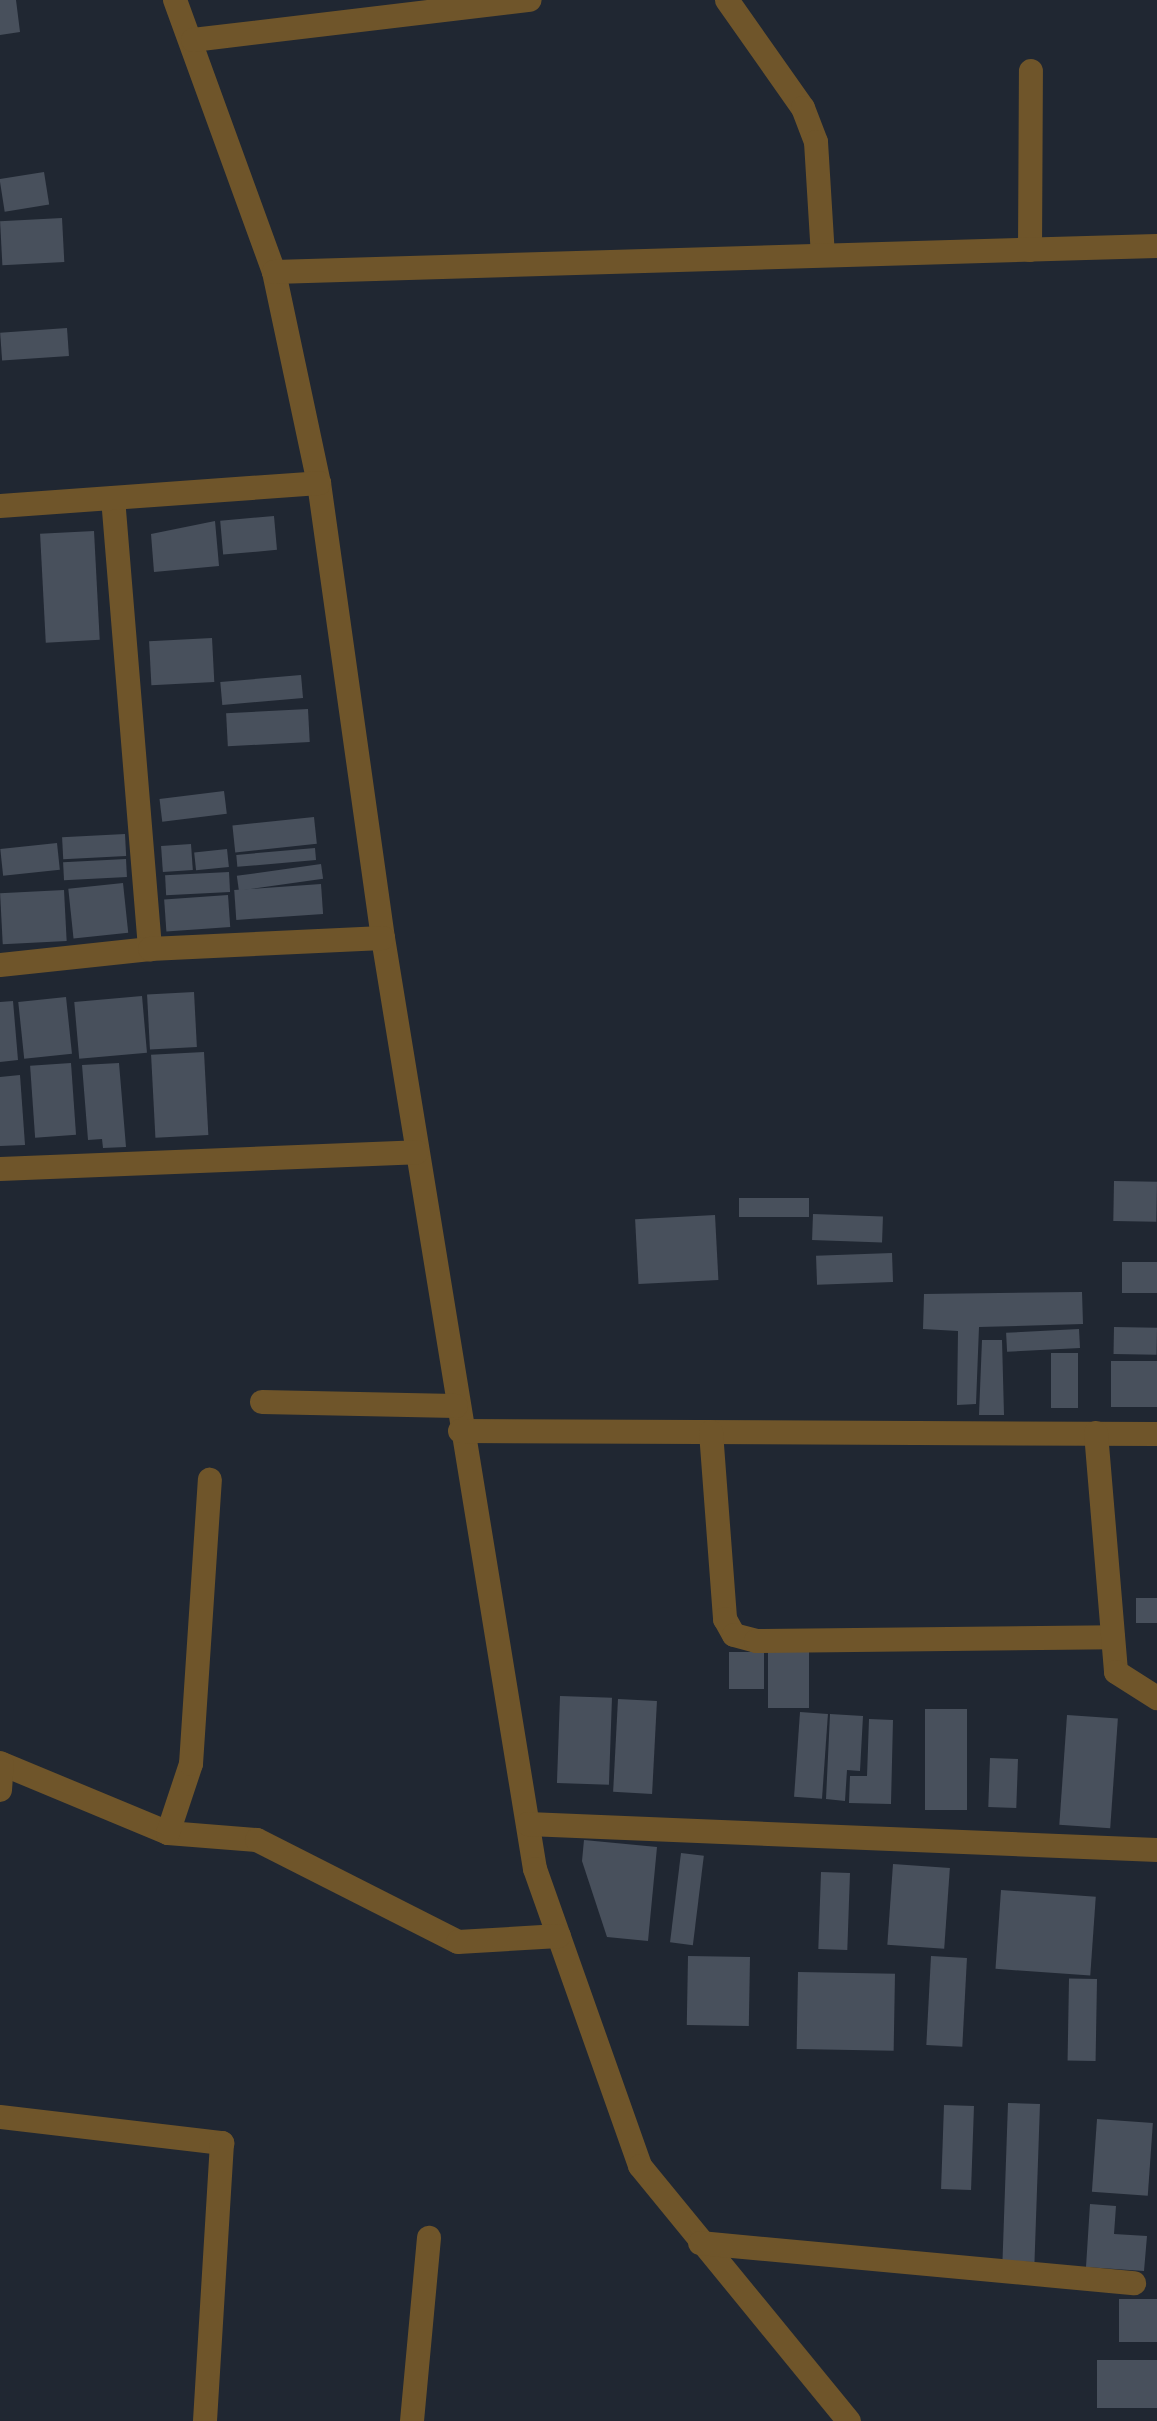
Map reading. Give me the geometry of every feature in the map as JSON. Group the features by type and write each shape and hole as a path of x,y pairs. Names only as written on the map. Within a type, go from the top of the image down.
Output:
{"street":[{"path":"175,0 193,40 274,272 319,483 383,938 460,1431 528,1824 559,1936 640,2166 700,2243 849,2421"},
{"path":"193,40 530,0"},
{"path":"727,0 803,108 816,142 823,255"},
{"path":"1030,250 1031,71"},
{"path":"274,272 1157,246"},
{"path":"0,506 319,483"},
{"path":"113,498 150,949"},
{"path":"0,965 150,949 383,938"},
{"path":"0,1169 417,1152"},
{"path":"262,1402 456,1406"},
{"path":"460,1431 1157,1434"},
{"path":"711,1432 725,1619 734,1635 756,1641 1113,1637"},
{"path":"1096,1433 1113,1637 1122,1680 1157,1698"},
{"path":"168,1833 191,1764 210,1480"},
{"path":"0,1790 1,1764 168,1833 257,1840 458,1942 559,1936"},
{"path":"528,1824 1157,1850"},
{"path":"0,2117 222,2143 205,2421"},
{"path":"412,2421 429,2238"},
{"path":"700,2243 1134,2283"},
{"path":"820,2421 822,2391"}],"building":[{"path":"0,0 16,0 20,32 0,35"},
{"path":"44,172 49,205 5,212 0,179"},
{"path":"62,218 64,262 2,265 0,221"},
{"path":"67,328 69,356 2,361 0,333"},
{"path":"274,516 277,550 223,555 220,521"},
{"path":"215,521 219,566 154,572 151,534"},
{"path":"94,531 100,640 46,643 40,534"},
{"path":"212,638 214,682 151,685 149,641"},
{"path":"301,675 303,698 222,705 220,682"},
{"path":"308,709 310,742 228,746 226,713"},
{"path":"224,791 227,814 162,822 159,799"},
{"path":"314,817 317,844 235,852 232,826"},
{"path":"125,834 126,856 63,859 62,837"},
{"path":"57,843 60,870 3,876 0,849"},
{"path":"191,844 193,870 163,872 161,846"},
{"path":"315,848 316,860 237,867 236,855"},
{"path":"227,849 229,867 196,870 194,852"},
{"path":"126,859 127,877 64,880 63,862"},
{"path":"321,864 323,879 239,891 237,876"},
{"path":"229,872 230,892 166,895 165,875"},
{"path":"123,883 128,933 74,938 68,889"},
{"path":"321,884 323,914 236,920 234,890"},
{"path":"64,890 67,941 3,944 0,893"},
{"path":"228,895 230,927 166,931 164,899"},
{"path":"194,992 197,1047 150,1049 147,994"},
{"path":"142,996 147,1053 79,1059 74,1002"},
{"path":"66,997 72,1054 24,1059 18,1002"},
{"path":"13,1001 18,1060 0,1062 0,1002"},
{"path":"204,1052 208,1135 155,1138 151,1055"},
{"path":"71,1063 76,1135 35,1138 30,1066"},
{"path":"119,1063 126,1147 103,1148 102,1139 88,1140 82,1065"},
{"path":"20,1075 25,1145 0,1146 0,1077"},
{"path":"1114,1181 1157,1182 1156,1222 1113,1221"},
{"path":"739,1198 809,1198 809,1217 739,1217"},
{"path":"813,1214 883,1216 882,1242 812,1240"},
{"path":"715,1215 718,1280 639,1284 635,1219"},
{"path":"892,1253 893,1282 817,1285 816,1256"},
{"path":"1122,1262 1157,1262 1157,1293 1122,1293"},
{"path":"1082,1292 1083,1324 979,1327 976,1404 957,1405 958,1331 923,1329 924,1294"},
{"path":"1114,1327 1157,1328 1157,1355 1114,1354"},
{"path":"1079,1329 1080,1348 1007,1352 1006,1333"},
{"path":"982,1340 1002,1340 1004,1415 979,1415"},
{"path":"1051,1353 1078,1353 1078,1408 1051,1408"},
{"path":"1111,1361 1157,1361 1157,1407 1111,1407"},
{"path":"1136,1598 1157,1598 1157,1623 1136,1623"},
{"path":"729,1652 764,1652 764,1689 729,1689"},
{"path":"768,1652 809,1652 809,1708 768,1708"},
{"path":"560,1696 612,1698 609,1785 557,1783"},
{"path":"618,1699 657,1701 652,1794 613,1792"},
{"path":"925,1709 967,1709 967,1810 925,1810"},
{"path":"800,1712 828,1714 822,1799 794,1797"},
{"path":"830,1714 863,1716 860,1771 847,1770 845,1801 826,1799"},
{"path":"1067,1715 1118,1719 1110,1828 1059,1825"},
{"path":"869,1719 893,1720 891,1804 849,1803 850,1776 867,1776"},
{"path":"990,1758 1018,1759 1016,1808 988,1807"},
{"path":"584,1840 657,1847 648,1941 607,1937 582,1861"},
{"path":"681,1853 704,1856 693,1945 670,1942"},
{"path":"893,1864 950,1868 944,1949 887,1945"},
{"path":"821,1872 850,1873 847,1950 818,1949"},
{"path":"1001,1890 1096,1897 1090,1975 995,1969"},
{"path":"688,1956 750,1957 749,2026 687,2025"},
{"path":"931,1956 967,1958 962,2047 926,2045"},
{"path":"798,1972 895,1974 894,2051 797,2049"},
{"path":"1069,1979 1097,1979 1096,2061 1068,2060"},
{"path":"1008,2103 1040,2104 1034,2262 1002,2261"},
{"path":"944,2105 974,2106 971,2190 941,2189"},
{"path":"1097,2119 1153,2123 1148,2196 1092,2192"},
{"path":"1090,2204 1116,2206 1114,2234 1147,2236 1144,2271 1086,2267"},
{"path":"1119,2299 1157,2299 1157,2342 1119,2342"},
{"path":"1097,2360 1157,2360 1157,2408 1097,2408"}]}
